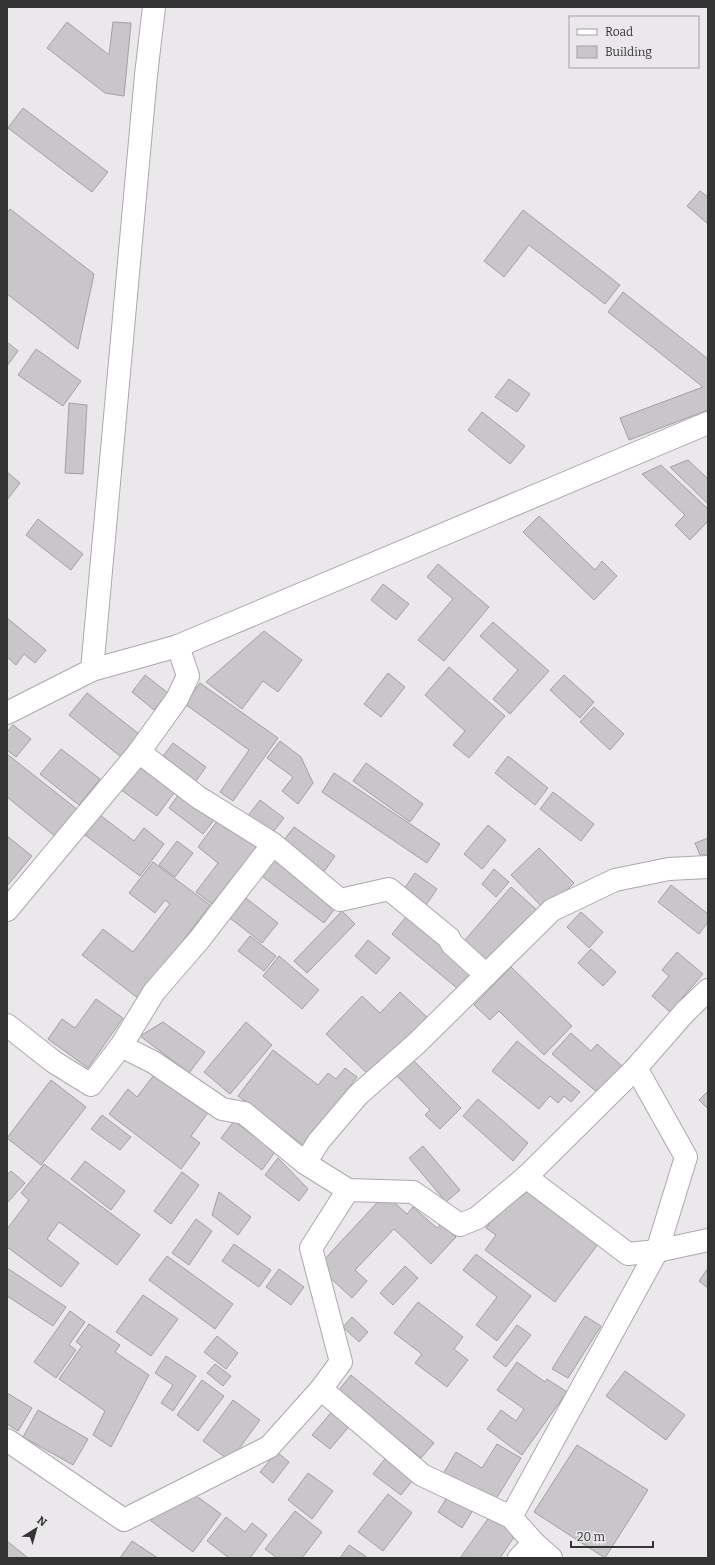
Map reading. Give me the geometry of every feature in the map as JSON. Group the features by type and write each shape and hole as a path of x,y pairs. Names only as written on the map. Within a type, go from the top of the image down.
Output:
{"street":[{"path":"92,670 146,75 154,7"},
{"path":"7,713 92,670 178,646 708,423"},
{"path":"7,910 139,752 177,699 188,676 178,646"},
{"path":"139,752 198,796 273,844 340,900 389,889 449,938 452,944 486,976"},
{"path":"7,1025 54,1062 91,1085 121,1046 154,992 199,940 273,844"},
{"path":"305,1163 319,1141 358,1095 416,1044 552,910 616,880 669,869 708,867"},
{"path":"121,1046 152,1062 222,1109 244,1113 305,1163 348,1190 413,1192 460,1224 477,1218 526,1176 636,1068 685,1012 708,990"},
{"path":"510,1517 657,1251 686,1157 636,1068"},
{"path":"526,1176 628,1254 657,1251 708,1240"},
{"path":"7,1440 124,1520 269,1447 321,1389 341,1362 311,1248 348,1190"},
{"path":"321,1389 422,1475 510,1517 526,1550 551,1558"}],"building":[{"path":"67,22 109,55 113,22 131,23 124,96 105,93 47,48"},
{"path":"23,108 108,172 92,192 8,128"},
{"path":"700,191 708,197 708,224 687,206"},
{"path":"10,209 94,274 78,349 7,294 7,213"},
{"path":"523,210 620,285 605,304 529,245 504,277 484,261"},
{"path":"623,292 708,359 708,410 629,440 620,418 703,387 608,312"},
{"path":"7,342 18,351 7,366"},
{"path":"36,349 81,381 63,406 18,375"},
{"path":"509,379 530,394 517,412 495,397"},
{"path":"69,403 87,405 83,474 65,473"},
{"path":"482,412 525,446 510,464 468,430"},
{"path":"688,460 708,479 708,504 670,467"},
{"path":"661,465 708,509 708,521 690,540 675,525 685,515 642,474"},
{"path":"7,472 20,483 7,500"},
{"path":"539,516 595,570 602,561 617,576 594,600 523,532"},
{"path":"38,519 83,554 71,570 26,535"},
{"path":"438,564 489,607 444,661 418,640 453,599 427,577"},
{"path":"383,584 409,604 396,620 371,600"},
{"path":"7,618 46,650 35,663 24,654 16,665 7,657"},
{"path":"493,622 549,671 510,714 493,699 518,670 480,636"},
{"path":"264,631 302,660 278,692 263,681 242,709 206,682"},
{"path":"449,667 505,716 469,758 453,745 465,731 425,695"},
{"path":"388,673 405,687 381,717 364,704"},
{"path":"145,675 168,693 154,710 132,692"},
{"path":"564,675 594,702 580,718 550,690"},
{"path":"200,683 278,738 233,801 220,792 249,750 185,704"},
{"path":"87,693 139,734 121,757 69,715"},
{"path":"594,707 624,734 610,750 580,722"},
{"path":"13,725 31,739 16,757 7,750 7,732"},
{"path":"280,741 301,757 313,783 298,804 282,791 293,777 267,758"},
{"path":"173,743 206,767 196,781 163,756"},
{"path":"61,749 100,779 79,805 40,774"},
{"path":"7,754 78,810 56,837 7,797"},
{"path":"508,756 548,788 535,805 495,773"},
{"path":"142,759 179,786 157,816 120,789"},
{"path":"366,763 423,804 410,822 353,781"},
{"path":"334,773 440,844 427,863 322,792"},
{"path":"183,788 218,815 203,834 169,808"},
{"path":"553,792 594,824 581,841 540,809"},
{"path":"260,800 284,818 271,835 247,817"},
{"path":"100,815 134,841 144,828 164,844 140,876 85,835"},
{"path":"221,816 258,845 212,904 196,892 218,863 198,847"},
{"path":"488,825 506,840 482,869 464,854"},
{"path":"294,827 335,856 323,873 281,844"},
{"path":"7,836 32,856 7,886"},
{"path":"708,838 708,855 700,855 695,843"},
{"path":"177,841 193,853 175,877 159,865"},
{"path":"539,848 574,883 546,911 511,875"},
{"path":"271,851 339,903 324,923 255,871"},
{"path":"153,862 210,905 139,999 82,955 103,929 133,952 170,904 165,900 155,913 129,893"},
{"path":"494,869 509,882 496,897 482,884"},
{"path":"415,873 437,889 426,905 404,889"},
{"path":"671,885 708,914 708,922 699,934 658,902"},
{"path":"511,887 537,910 490,963 464,941"},
{"path":"242,895 278,923 262,943 226,915"},
{"path":"342,911 355,924 307,973 294,961"},
{"path":"581,912 603,932 589,948 567,927"},
{"path":"409,913 475,968 458,989 392,934"},
{"path":"250,936 276,956 264,971 238,951"},
{"path":"368,940 390,958 376,974 355,956"},
{"path":"591,949 616,972 603,986 578,963"},
{"path":"677,952 703,974 670,1012 652,996 669,976 662,970"},
{"path":"279,956 319,990 302,1009 263,976"},
{"path":"511,967 572,1026 544,1055 499,1011 490,1020 474,1005"},
{"path":"400,992 427,1017 371,1077 326,1034 362,996 380,1013"},
{"path":"96,999 123,1018 88,1068 48,1039 62,1019 75,1028"},
{"path":"163,1022 205,1052 189,1073 140,1036"},
{"path":"246,1022 272,1045 230,1094 204,1072"},
{"path":"571,1033 591,1051 597,1044 622,1066 598,1093 552,1054"},
{"path":"517,1041 580,1092 571,1102 564,1096 558,1103 550,1096 539,1109 492,1071"},
{"path":"273,1050 318,1085 328,1073 336,1079 345,1068 357,1077 304,1146 238,1096"},
{"path":"413,1060 461,1108 440,1129 425,1115 430,1110 397,1076"},
{"path":"157,1071 210,1110 191,1136 200,1143 181,1169 109,1114 128,1089 137,1097"},
{"path":"51,1080 86,1107 41,1165 7,1138"},
{"path":"708,1091 708,1109 699,1100"},
{"path":"478,1099 528,1143 513,1161 463,1116"},
{"path":"102,1115 131,1137 120,1150 91,1129"},
{"path":"234,1121 275,1152 262,1170 221,1138"},
{"path":"423,1146 460,1190 446,1202 409,1158"},
{"path":"278,1158 308,1189 299,1201 265,1175"},
{"path":"85,1161 125,1191 111,1210 71,1179"},
{"path":"44,1164 140,1235 117,1265 59,1222 47,1239 79,1263 61,1287 7,1247 7,1229 29,1200 21,1193"},
{"path":"11,1171 25,1183 7,1203 7,1175"},
{"path":"182,1172 199,1185 171,1224 154,1211"},
{"path":"522,1181 601,1240 555,1302 485,1250 496,1235 486,1228"},
{"path":"219,1192 251,1217 238,1235 212,1215"},
{"path":"385,1194 407,1214 413,1207 437,1228 441,1224 456,1237 431,1264 394,1229 355,1270 367,1281 352,1298 327,1275 323,1261"},
{"path":"196,1219 212,1231 189,1265 172,1253"},
{"path":"234,1244 271,1270 259,1287 222,1261"},
{"path":"476,1254 531,1296 497,1341 476,1325 497,1297 463,1270"},
{"path":"167,1256 233,1304 215,1329 149,1280"},
{"path":"405,1266 418,1278 393,1305 380,1293"},
{"path":"7,1268 66,1307 53,1326 7,1296"},
{"path":"708,1268 708,1288 699,1281"},
{"path":"279,1269 304,1287 291,1305 266,1287"},
{"path":"143,1295 178,1319 151,1356 116,1332"},
{"path":"418,1302 463,1337 454,1349 468,1360 447,1387 415,1363 422,1354 394,1333"},
{"path":"70,1311 85,1322 69,1345 76,1350 56,1378 34,1362"},
{"path":"585,1316 601,1326 568,1378 552,1369"},
{"path":"352,1317 368,1332 359,1342 343,1327"},
{"path":"89,1324 120,1345 115,1352 149,1375 111,1447 93,1435 105,1411 59,1379 82,1346 76,1342"},
{"path":"517,1325 531,1335 506,1367 493,1357"},
{"path":"217,1336 238,1353 226,1369 204,1352"},
{"path":"166,1356 196,1376 173,1411 161,1403 173,1385 155,1373"},
{"path":"517,1362 545,1382 547,1379 567,1392 522,1455 487,1429 501,1410 516,1421 524,1409 497,1390"},
{"path":"215,1364 231,1376 223,1386 207,1373"},
{"path":"625,1371 685,1415 666,1440 606,1396"},
{"path":"351,1375 434,1443 421,1458 338,1391"},
{"path":"202,1380 224,1396 198,1431 177,1415"},
{"path":"7,1393 32,1408 18,1431 7,1424"},
{"path":"233,1400 260,1420 230,1461 203,1441"},
{"path":"335,1408 352,1423 330,1449 312,1435"},
{"path":"38,1410 88,1439 73,1465 23,1437"},
{"path":"497,1444 521,1458 493,1504 443,1474 456,1452 482,1468"},
{"path":"577,1445 648,1490 605,1558 534,1512"},
{"path":"277,1452 289,1462 273,1483 260,1472"},
{"path":"388,1455 416,1476 401,1495 373,1474"},
{"path":"308,1473 333,1491 312,1519 288,1500"},
{"path":"388,1494 412,1513 383,1551 358,1532"},
{"path":"449,1494 473,1510 462,1528 438,1512"},
{"path":"195,1495 221,1514 193,1552 151,1521 155,1515"},
{"path":"295,1511 322,1532 302,1558 277,1558 265,1549"},
{"path":"490,1516 516,1534 500,1558 460,1558"},
{"path":"226,1517 245,1532 252,1523 267,1535 250,1558 229,1558 207,1541"},
{"path":"7,1541 28,1558 7,1558"},
{"path":"132,1541 158,1558 120,1558"},
{"path":"349,1545 368,1558 340,1558"}]}
